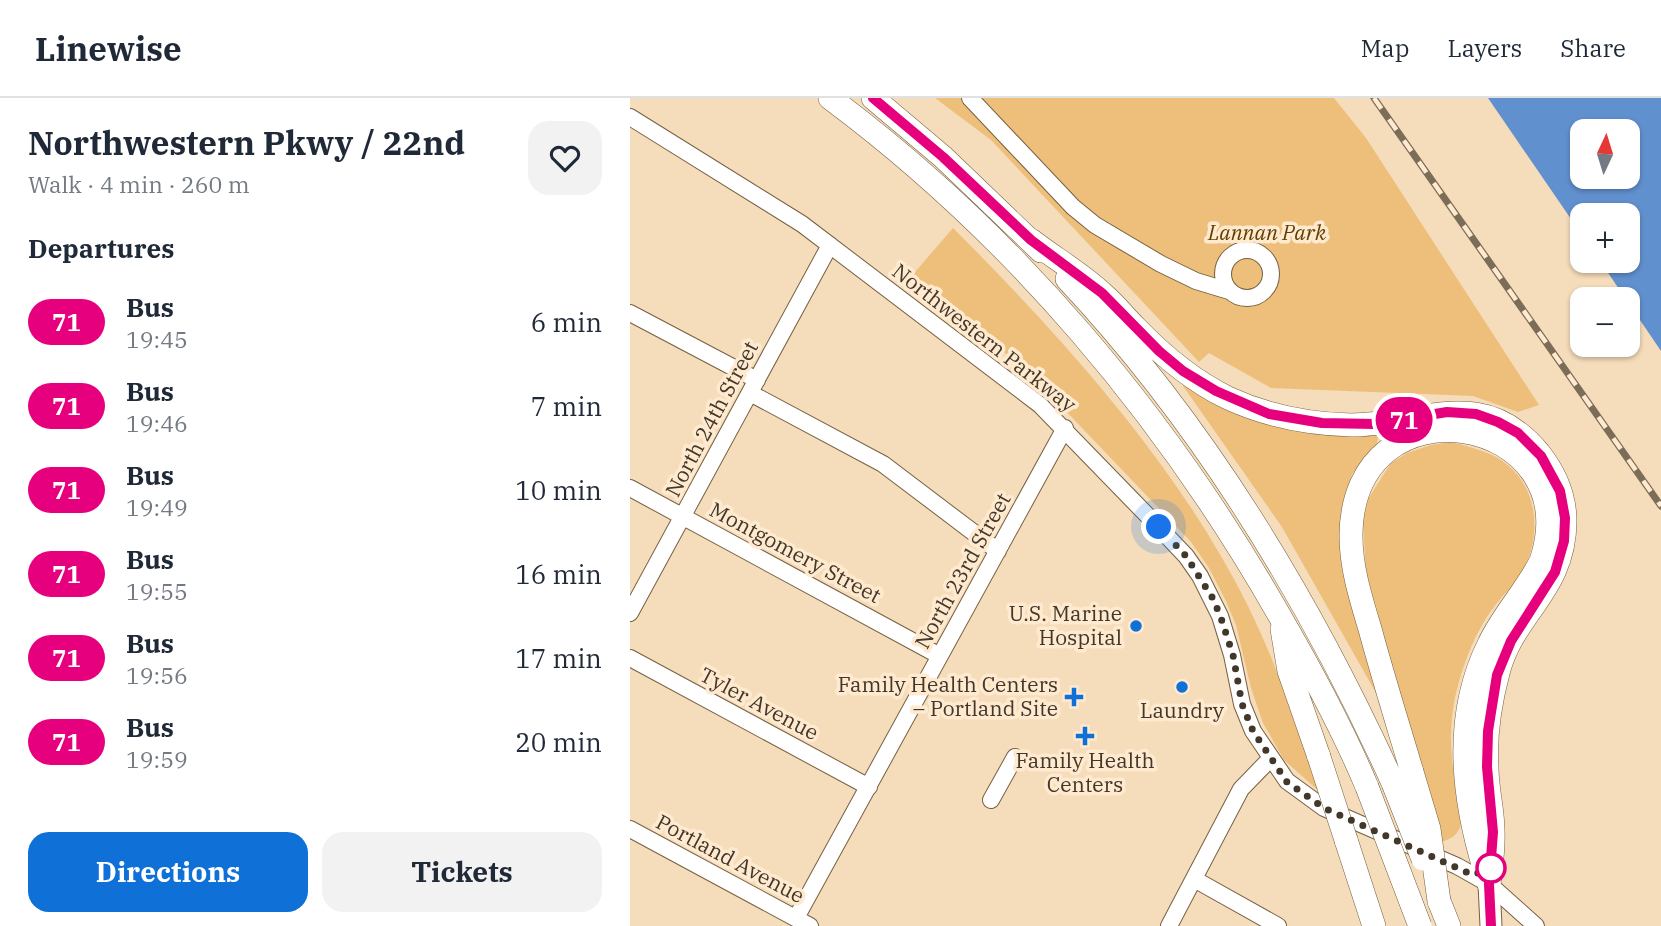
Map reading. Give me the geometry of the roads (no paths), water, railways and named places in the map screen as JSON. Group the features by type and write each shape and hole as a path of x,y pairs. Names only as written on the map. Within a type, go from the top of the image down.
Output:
{"highway":[{"path":"830,98 914,166 983,229 1043,291 1133,395 1206,494 1314,674 1367,788 1420,926"},
{"path":"873,98 943,157 1031,240 1081,294 1143,368 1244,506 1403,777 1429,829 1439,901 1449,926"},
{"path":"1031,240 1102,293 1151,344 1183,371 1246,406 1294,419 1338,424 1386,423 1447,412 1476,414 1518,433 1541,456 1560,491 1565,518 1564,541 1555,572 1511,641 1497,675 1488,731 1487,767 1493,832 1489,884"},
{"path":"1403,777 1358,585 1351,537 1354,510 1371,470 1393,448 1407,439 1430,431 1466,430 1497,441 1521,460 1538,485 1547,515 1541,561 1489,642 1475,680 1467,717 1464,755 1466,791 1475,837 1489,884"},
{"path":"1280,615 1289,671 1374,926"}],"main road":[{"path":"1489,884 1491,926"}],"street":[{"path":"970,98 1073,207 1095,225 1161,264 1196,281 1229,290"},
{"name":"Northwestern Parkway","path":"630,117 830,245 1040,405 1065,428 1186,556 1200,576 1220,615 1233,655 1242,704 1253,731 1287,782 1324,808 1457,866 1489,884 1536,926"},
{"name":"North 24th Street","path":"630,613 830,245"},
{"path":"630,313 883,464 998,551"},
{"name":"North 23rd Street","path":"803,922 869,787 1065,428"},
{"name":"Montgomery Street","path":"630,488 940,656"},
{"name":"Tyler Avenue","path":"630,658 869,787"},
{"path":"991,800 1015,757"},
{"path":"1169,926 1241,789 1271,758"},
{"name":"Portland Avenue","path":"630,829 803,922"},
{"path":"1194,879 1278,926"}],"water":[{"path":"1488,98 1661,98 1661,351 1640,320 1640,287 1618,287 1608,273 1640,273 1640,203 1570,203 1570,218"}],"railway":[{"path":"1374,98 1661,506"}],"place":[{"name":"U.S. Marine Hospital","path":"1136,626"},
{"name":"Laundry","path":"1182,687"},
{"name":"Family Health Centers – Portland Site","path":"1074,697"},
{"name":"Family Health Centers","path":"1085,736"}],"park label":[{"name":"Lannan Park","path":"1267,233"}]}
